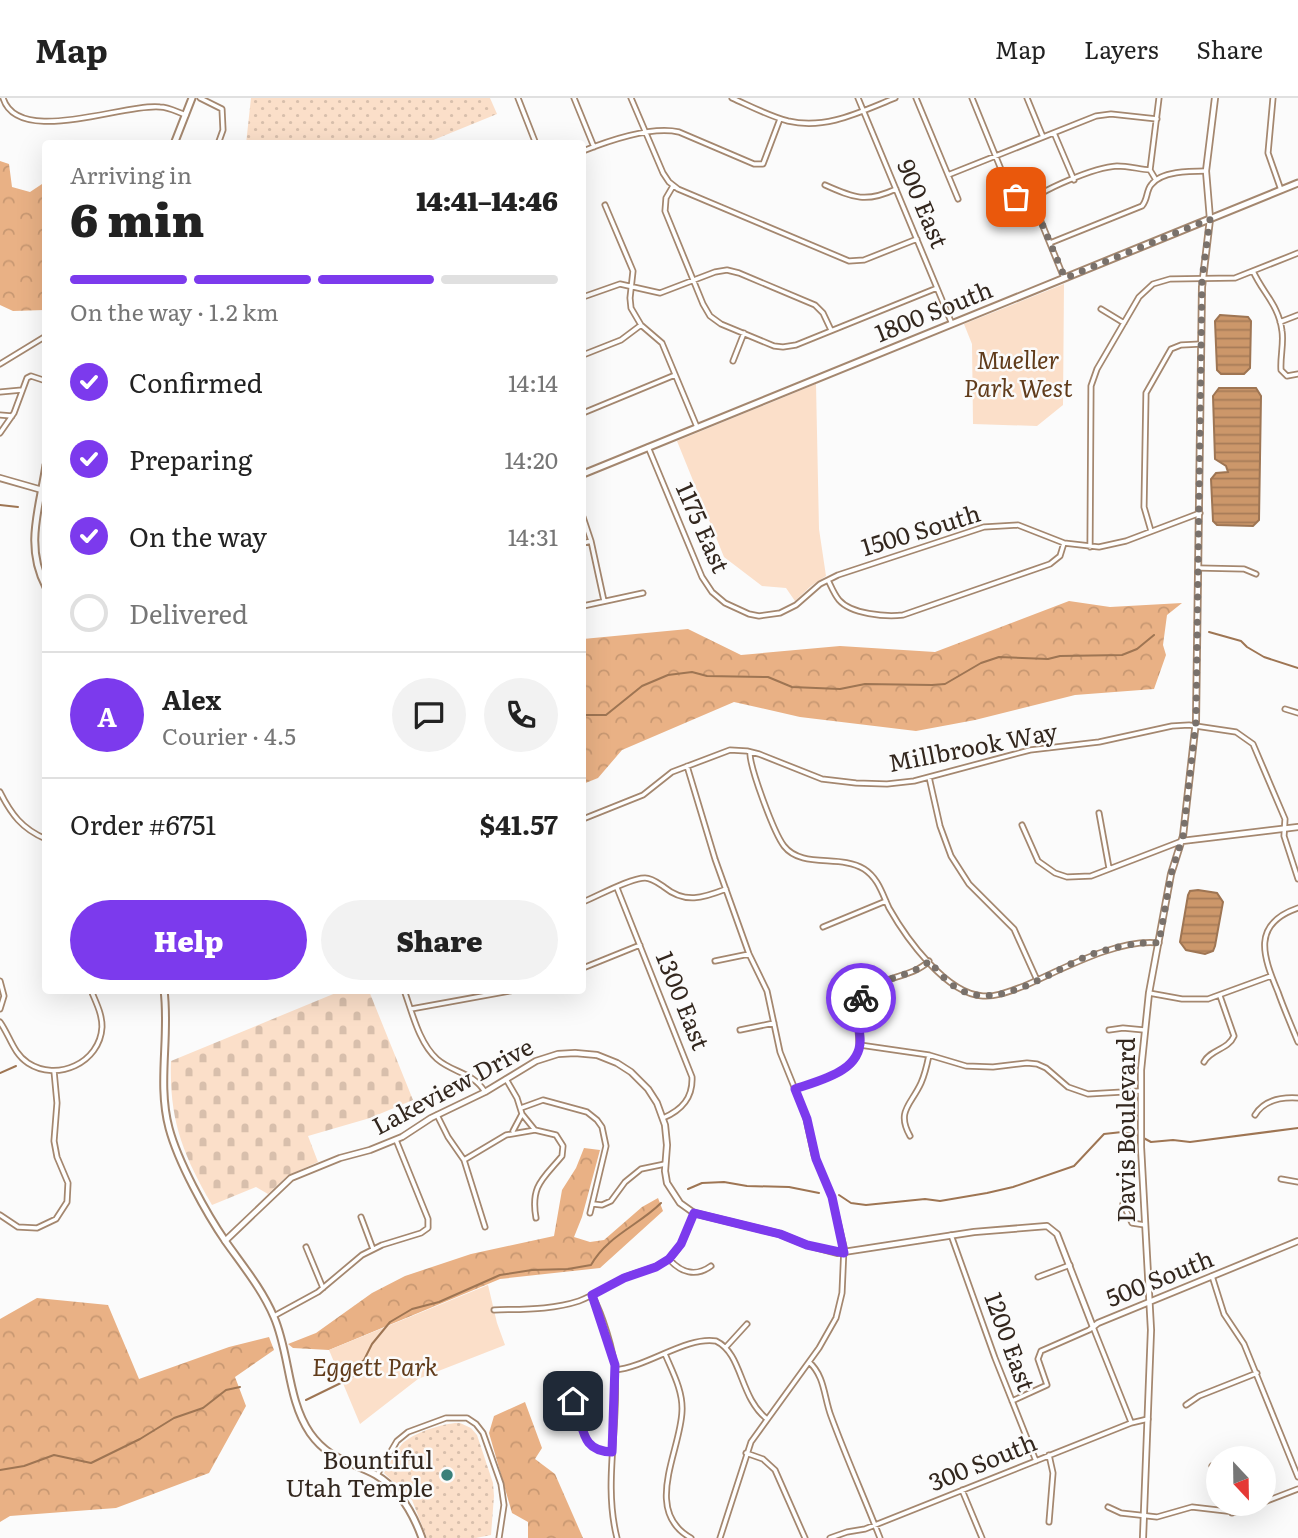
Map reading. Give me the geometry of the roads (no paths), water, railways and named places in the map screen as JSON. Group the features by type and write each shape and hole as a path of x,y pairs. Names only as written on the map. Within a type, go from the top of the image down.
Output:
{"main road":[{"path":"176,140 192,98"},
{"name":"1800 South","path":"586,473 1298,183"},
{"path":"42,500 33,540 37,567 42,578"},
{"path":"164,994 166,1024 163,1091 167,1122 179,1155 226,1241 255,1281 274,1316 286,1354 297,1406 308,1429 321,1446 333,1456 377,1476 403,1499 422,1538"}],"street":[{"path":"3,98 6,107 13,114 33,120 61,121 152,107 168,108 186,115"},
{"path":"200,98 222,109 223,130 219,140"},
{"path":"217,105 220,98"},
{"path":"518,98 534,140"},
{"path":"574,98 594,147"},
{"path":"631,98 663,173 673,186 849,261 869,258 917,239"},
{"path":"733,98 780,119 805,124 836,121 895,98"},
{"name":"900 East","path":"858,98 952,324"},
{"path":"916,98 958,199"},
{"path":"972,98 1011,192 1040,219 1065,278"},
{"path":"1027,98 1043,137"},
{"path":"1156,180 1150,170 1160,98"},
{"name":"Davis Boulevard","path":"1143,1538 1151,1330 1140,1091 1149,993 1171,874 1182,841 1196,726 1202,279 1210,219 1206,171 1215,98"},
{"path":"1273,98 1268,153 1281,190"},
{"path":"948,175 1103,114 1157,119"},
{"path":"586,150 646,134 679,132 760,165 780,119"},
{"path":"1054,132 1074,180"},
{"path":"1026,206 1035,195 1110,167 1150,170"},
{"path":"1050,243 1142,206 1150,186 1156,180 1182,171 1206,171"},
{"path":"825,185 863,199 879,197 897,190"},
{"path":"673,186 666,198 665,211 693,281 710,316 721,324 744,333 783,347 796,345 937,288"},
{"path":"604,205 631,268 630,303 641,325 662,343 696,428"},
{"path":"1090,547 1091,386 1097,369 1139,297 1153,284 1170,279 1232,279 1298,253"},
{"path":"586,295 612,285 632,286 660,293 719,271 736,271 815,305 823,313 831,330"},
{"path":"1253,271 1271,299 1280,322 1280,368 1285,375 1296,375"},
{"path":"1101,309 1124,323"},
{"path":"1280,322 1298,315"},
{"path":"586,354 621,340 641,325"},
{"path":"733,361 744,333"},
{"path":"0,364 42,338"},
{"path":"1151,531 1144,507 1146,393 1171,349 1181,345 1201,344"},
{"path":"586,412 676,375"},
{"path":"0,433 12,416 29,376 42,380"},
{"path":"0,392 22,390"},
{"path":"0,415 12,416"},
{"name":"1175 East","path":"648,447 702,577 712,592 739,611"},
{"path":"0,478 42,490"},
{"name":"1500 South","path":"739,611 759,615 780,613 796,605 815,587 828,580 984,527 1018,525 1065,543 1090,547 1117,544 1200,513"},
{"path":"586,526 604,601"},
{"path":"586,542 591,541"},
{"path":"828,580 837,598 850,608 903,615 1050,564 1060,556 1065,543"},
{"path":"1199,568 1244,569 1256,574"},
{"path":"586,605 643,593"},
{"path":"1285,709 1298,713"},
{"name":"Millbrook Way","path":"586,818 643,795 666,775 725,751 750,752 817,777 887,784 929,777 1034,750 1099,742 1171,726 1196,726 1236,732 1254,744 1285,818 1284,836 1298,878"},
{"path":"750,752 752,768 785,848 799,857 845,863 863,869 878,884 905,932 952,985 964,992 978,996 999,995 1089,956 1147,942 1159,943"},
{"path":"687,766 749,954 767,991 781,1054 807,1119 816,1159 832,1197 844,1253 839,1308 827,1336 746,1453 720,1538"},
{"path":"929,777 940,826 951,856 969,884 1014,929 1037,980"},
{"path":"0,792 19,822 42,836"},
{"path":"1099,813 1109,868"},
{"path":"1022,825 1035,855 1043,865 1055,873 1080,878 1182,841 1298,827"},
{"path":"586,901 647,878 688,899 701,898 726,889"},
{"name":"1300 East","path":"617,888 692,1077 686,1103 678,1111 663,1118"},
{"path":"822,927 886,901"},
{"path":"1298,908 1280,916 1267,932 1264,953 1298,1042"},
{"path":"586,967 640,944"},
{"path":"715,961 749,954"},
{"path":"795,1089 844,1070 855,1059 860,1045 857,1010 864,993 920,968 929,961"},
{"path":"1149,993 1192,1000 1220,996 1271,976"},
{"path":"0,981 4,992 0,1009"},
{"path":"0,1022 15,1050 24,1060 36,1067 54,1071 70,1069 91,1054 102,1030 101,1017 92,994"},
{"path":"405,994 432,1054 445,1065 472,1076 485,1092"},
{"path":"411,1009 493,994"},
{"path":"1204,1062 1210,1054 1228,1045 1234,1036 1220,996"},
{"path":"740,1030 774,1023"},
{"path":"1109,1030 1144,1030"},
{"path":"860,1045 929,1055 976,1067 1037,1064 1050,1071 1068,1087 1088,1094 1140,1091"},
{"name":"Lakeview Drive","path":"226,1241 291,1178 340,1158 396,1140 437,1115 485,1092 531,1063 553,1055 575,1053 597,1055 617,1063 637,1077 653,1096 663,1118 666,1179 680,1203 694,1213"},
{"path":"910,1136 904,1125 904,1114 921,1084 929,1055"},
{"path":"0,1214 18,1227 37,1228 56,1219 67,1202 68,1183 57,1157 54,1141 57,1103 54,1071"},
{"path":"506,1079 522,1114 535,1129"},
{"path":"1255,1115 1261,1107 1275,1100 1298,1098"},
{"path":"520,1108 546,1101 587,1112 600,1123 606,1136 606,1146 590,1213"},
{"path":"513,1133 522,1114"},
{"path":"437,1115 464,1160 485,1227"},
{"path":"464,1160 492,1142 513,1133 535,1129 556,1135 564,1149 560,1159 547,1171 539,1184 534,1202 536,1217"},
{"path":"274,1316 323,1287 352,1262 373,1249 421,1233 428,1228 428,1219 396,1140"},
{"path":"592,1204 611,1202 625,1182 641,1169 665,1164"},
{"path":"1281,1179 1298,1182"},
{"path":"1123,1204 1132,1223 1145,1225"},
{"path":"494,1310 552,1307 579,1301 624,1278 656,1267 669,1259 681,1244 694,1213 844,1253 951,1236 1047,1226 1057,1234 1131,1423"},
{"path":"361,1217 373,1249"},
{"name":"1200 East","path":"951,1236 1035,1461"},
{"name":"500 South","path":"1012,1401 1047,1385 1039,1361 1039,1354 1045,1349 1089,1331 1098,1323 1298,1241"},
{"path":"306,1247 323,1287"},
{"path":"669,1259 681,1269 694,1273 710,1266"},
{"path":"1038,1277 1070,1265"},
{"path":"1212,1276 1224,1314 1243,1340 1298,1477"},
{"path":"592,1295 615,1370 612,1511 617,1538"},
{"path":"726,1347 747,1324"},
{"path":"615,1370 633,1367 702,1340 716,1340 730,1352 751,1404 767,1419"},
{"path":"665,1354 679,1389 682,1405 681,1424 668,1470 669,1507 676,1525 691,1538"},
{"path":"809,1362 816,1369 824,1387 830,1415 880,1538"},
{"path":"1186,1405 1199,1396 1256,1373"},
{"path":"566,1394 576,1405 589,1444 598,1451 612,1452"},
{"path":"377,1476 397,1441 408,1432 446,1418 467,1418 483,1433 501,1484 504,1501 499,1538"},
{"name":"300 South","path":"830,1538 875,1525 1131,1423 1148,1419"},
{"path":"746,1453 763,1460 775,1470 804,1538"},
{"path":"1049,1455 1053,1473 1049,1522"},
{"path":"1276,1498 1298,1489"},
{"path":"962,1490 982,1538"},
{"path":"1108,1507 1116,1512 1161,1516 1195,1506 1206,1508"}],"waterway":[{"path":"0,505 18,507"},
{"path":"1209,632 1241,641 1264,657 1298,668"},
{"path":"586,715 606,715 642,686 668,675 692,672 707,676 768,677 792,687 840,689 865,684 945,684 981,663 999,657 1048,659 1060,656 1122,655 1137,649 1154,635"},
{"path":"0,1073 16,1066"},
{"path":"839,1195 851,1203 866,1205 925,1199 940,1201 987,1193 1074,1166 1104,1134 1122,1132 1138,1135 1151,1142 1190,1142 1298,1128"},
{"path":"688,1189 702,1183 724,1182 747,1186 789,1187 819,1193"},
{"path":"306,1400 358,1372 356,1367 364,1360 372,1344 390,1322 412,1309 439,1302 500,1275 591,1265 614,1238 661,1203"},
{"path":"0,1470 24,1466 54,1455 91,1463 140,1439 174,1418 203,1408 226,1390 240,1387"}],"place":[{"name":"Bountiful Utah Temple","path":"447,1475"}],"park label":[{"name":"Mueller Park West","path":"1018,375"},
{"name":"Eggett Park","path":"375,1368"}]}
